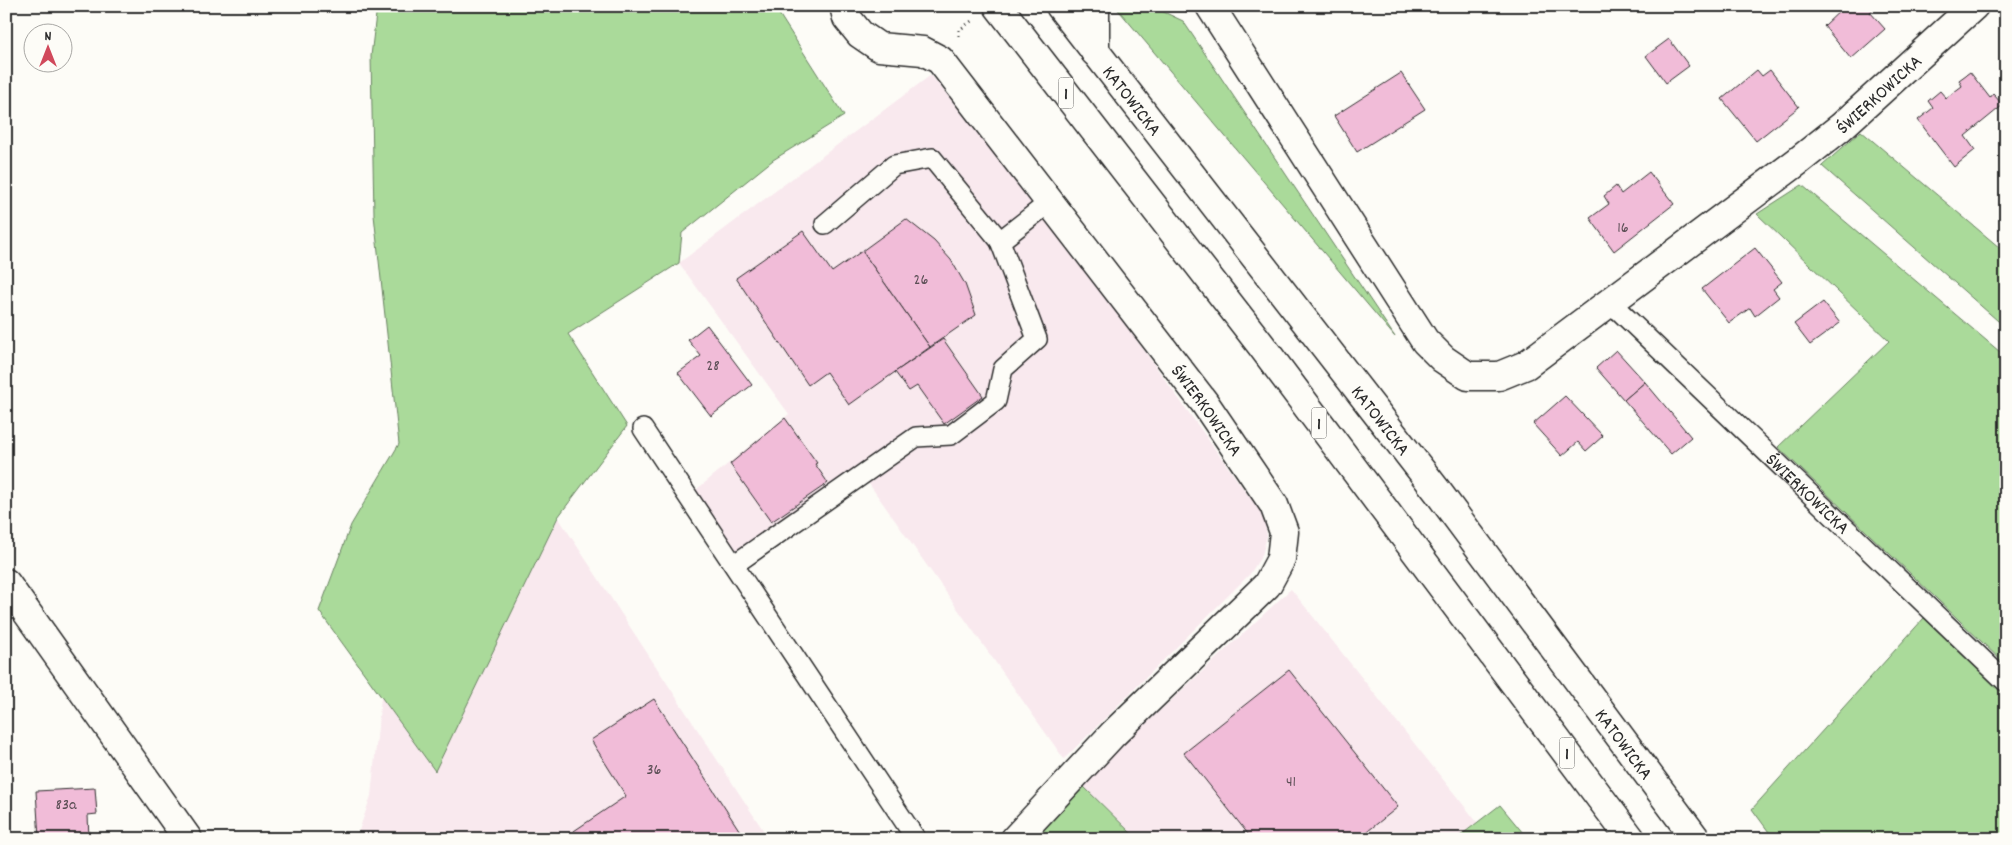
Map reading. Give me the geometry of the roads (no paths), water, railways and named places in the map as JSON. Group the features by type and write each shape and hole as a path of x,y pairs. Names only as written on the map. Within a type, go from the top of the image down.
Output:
{"street":[{"name":"ŚWIERKOWICKA","path":"844,6 847,18 860,34 879,47 923,51 940,60 1204,402 1274,505 1284,532 1281,559 1267,585 1113,734 1015,839"},
{"name":"KATOWICKA","path":"1060,6 1438,492 1696,839"},
{"path":"1095,6 1095,52"},
{"name":"ŚWIERKOWICKA","path":"1210,6 1425,341 1443,359 1468,376 1499,376 1526,365 1611,303 1841,127 1974,6"},
{"name":"1","path":"988,11 1261,345 1631,839"},
{"path":"6,583 188,839"}],"lane":[{"path":"734,564 916,437 951,435 996,401 1003,369 1037,339 1000,240 932,158 894,165 825,224"},
{"path":"1000,240 1051,202"},
{"name":"ŚWIERKOWICKA","path":"1611,303 2006,682"},
{"path":"643,429 916,839"}]}
